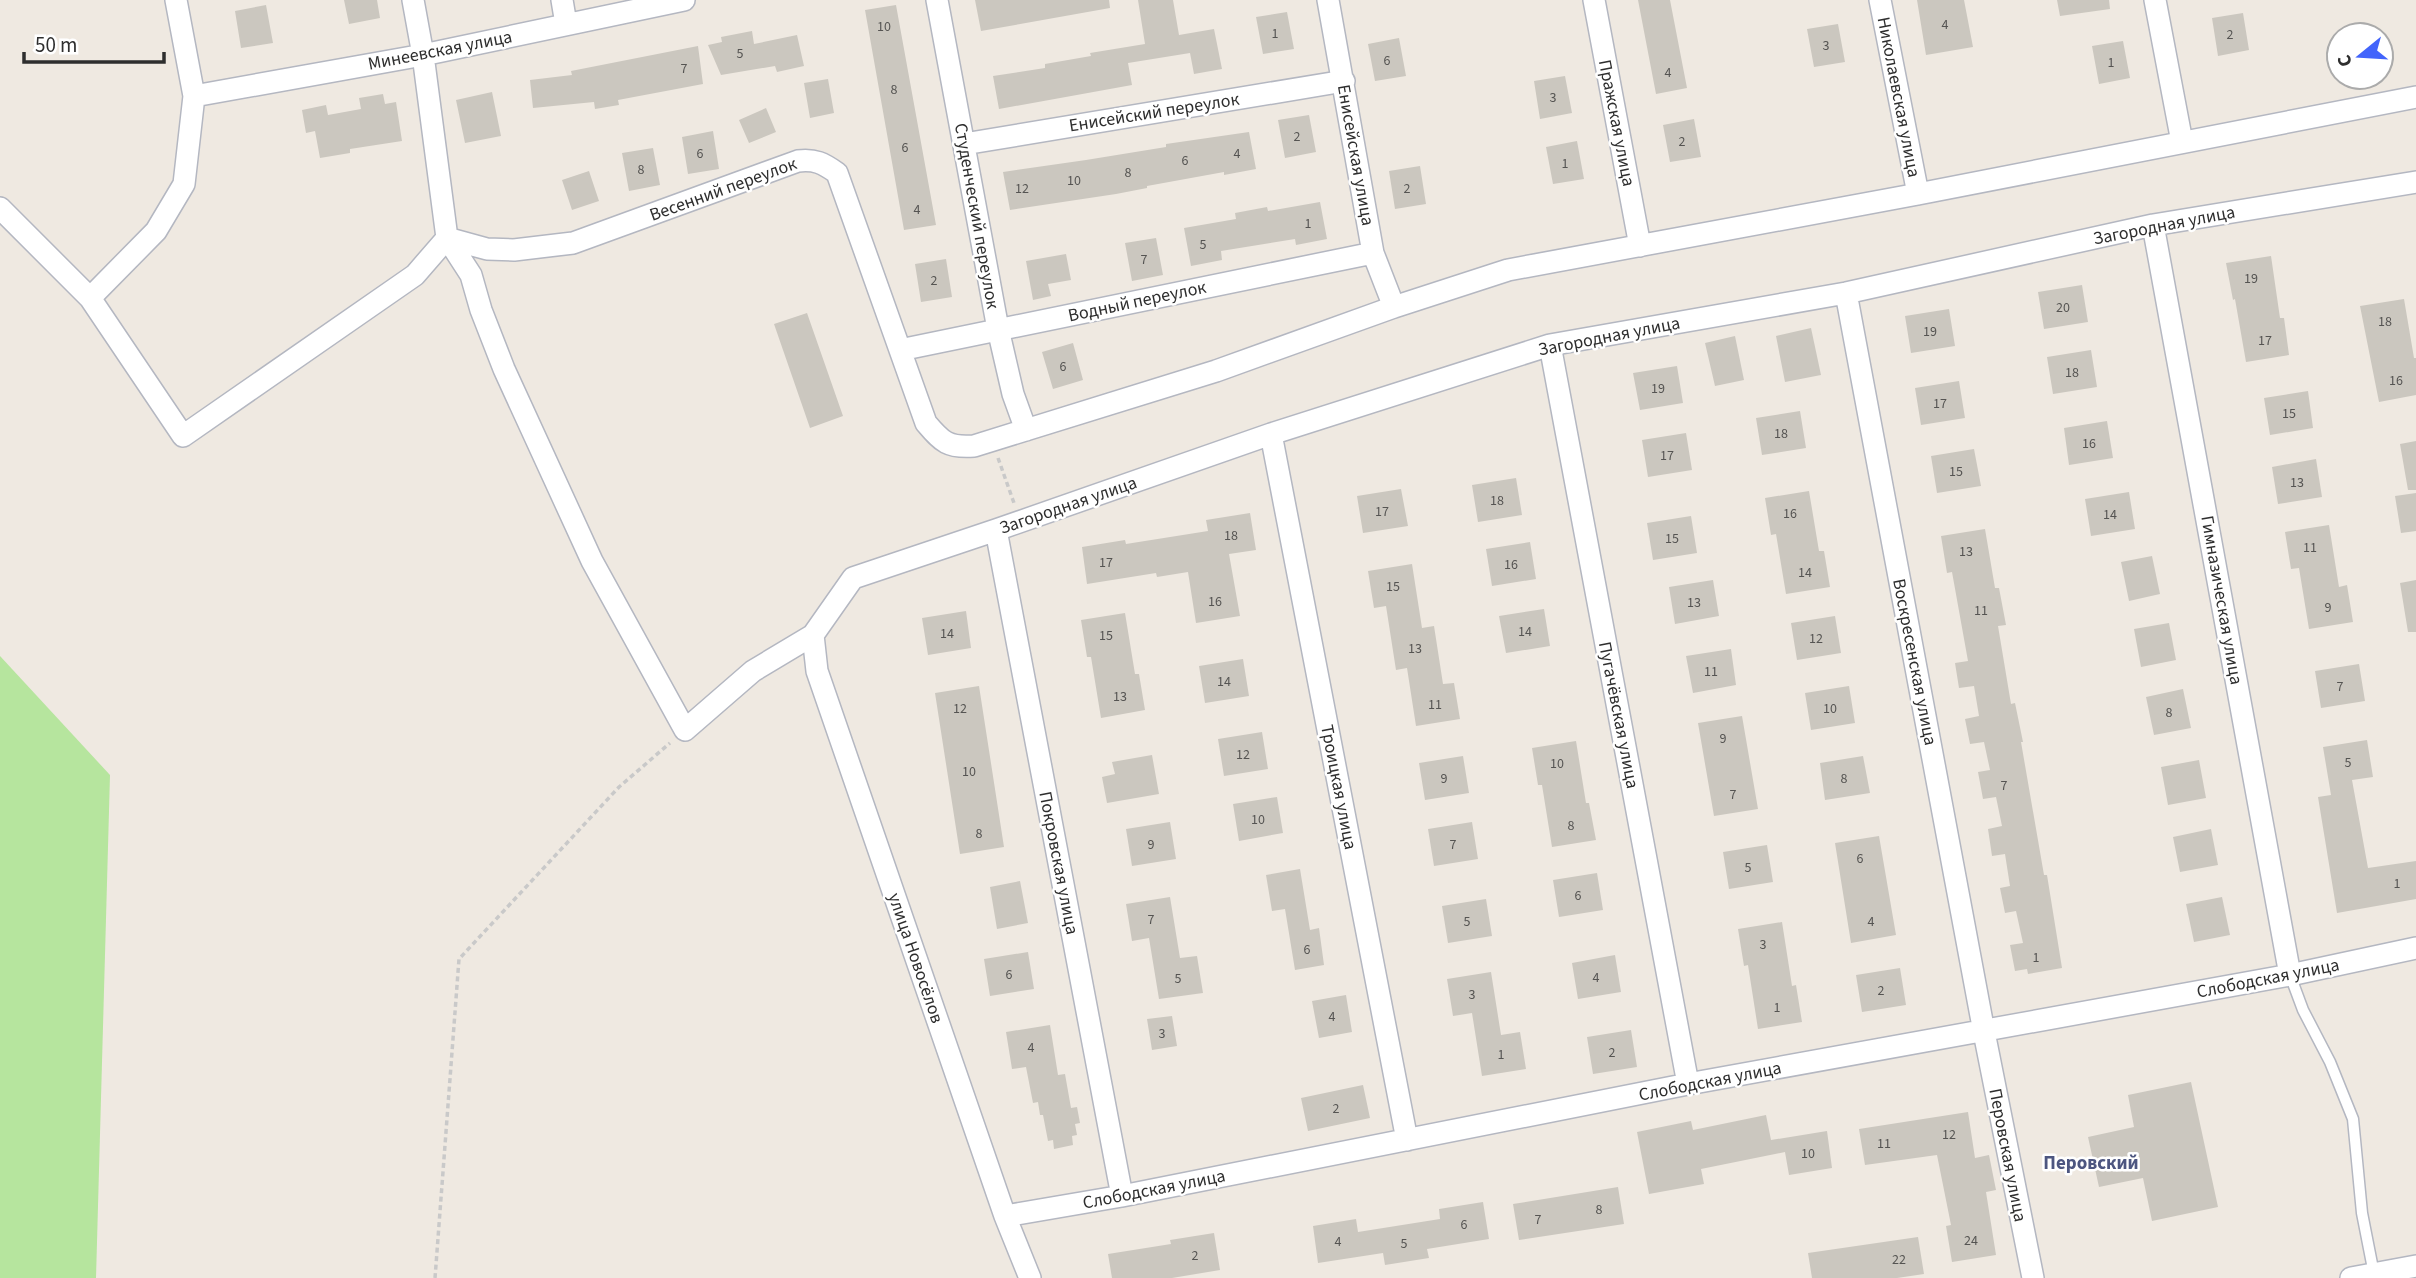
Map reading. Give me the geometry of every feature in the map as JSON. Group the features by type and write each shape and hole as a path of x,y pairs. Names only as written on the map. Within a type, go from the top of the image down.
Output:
{"street":[{"path":"90,299 156,232 184,184 194,96 176,0"},
{"path":"413,0 423,55 447,238 471,275 481,310 505,369 592,561 685,730 753,671 813,635"},
{"path":"562,0 566,24"},
{"name":"Минеевская улица","path":"194,96 423,55 684,0"},
{"name":"Студенческий переулок","path":"937,0 998,330 1013,394 1026,430"},
{"name":"Енисейская улица","path":"1328,0 1373,253 1394,307"},
{"name":"Пражская улица","path":"1594,0 1640,246"},
{"name":"Николаевская улица","path":"1880,0 1918,194"},
{"path":"2155,0 2182,142"},
{"name":"Енисейский переулок","path":"964,144 1344,81"},
{"path":"991,440 1216,371 1394,307 1508,270 2416,97"},
{"name":"Весенний переулок","path":"447,238 487,249 514,250 573,243 798,161 822,162 837,173 926,423 942,442 958,447 974,446 991,440"},
{"name":"Загородная улица","path":"813,635 853,578 1271,434 1550,345 1846,293 2153,225 2416,182"},
{"path":"0,208 90,299 183,436 415,275 447,238"},
{"name":"Гимназическая улица","path":"2153,225 2290,975"},
{"name":"Водный переулок","path":"900,350 1373,253"},
{"name":"Воскресенская улица","path":"1846,293 1984,1032"},
{"name":"Пугачёвская улица","path":"1550,345 1688,1084"},
{"name":"Троицкая улица","path":"1271,434 1407,1140"},
{"name":"Покровская улица","path":"996,530 1122,1196"},
{"name":"улица Новосёлов","path":"813,635 817,671 1005,1216 1030,1278"},
{"name":"Слободская улица","path":"1005,1216 1122,1196 1688,1084 2290,975 2416,948"},
{"name":"Перовская улица","path":"1984,1032 2033,1278"},
{"path":"2351,1278 2416,1266"}],"lane":[{"path":"2290,975 2353,1119 2362,1213 2374,1274"}],"path":[{"path":"991,440 1021,521"},
{"path":"435,1278 459,958 619,787 685,730"}],"green space":[{"path":"0,656 110,775 96,1278 0,1278"}],"building":[{"path":"344,0 377,0 380,18 349,24"},
{"path":"975,0 1109,0 1110,8 981,31"},
{"path":"1138,0 1173,0 1179,35 1214,29 1222,69 1194,74 1190,53 1128,63 1132,85 999,109 993,76 1045,68 1045,64 1091,56 1090,53 1145,44"},
{"path":"1638,0 1670,0 1687,88 1656,94"},
{"path":"1917,0 1964,0 1973,47 1926,55"},
{"path":"2057,0 2109,0 2110,9 2060,16"},
{"path":"266,5 273,43 241,48 235,11"},
{"path":"896,5 936,225 904,230 865,10"},
{"path":"1287,12 1294,49 1263,54 1256,17"},
{"path":"2243,13 2249,50 2218,56 2212,18"},
{"path":"1838,24 1845,62 1814,67 1807,29"},
{"path":"752,31 754,44 797,35 804,66 777,72 775,66 721,75 708,45 722,42 721,37"},
{"path":"1399,38 1406,76 1375,81 1368,44"},
{"path":"2123,41 2130,78 2099,84 2092,46"},
{"path":"698,46 703,84 618,100 619,105 595,109 594,102 533,108 530,80 572,75 571,71"},
{"path":"1565,76 1572,113 1540,119 1534,81"},
{"path":"828,79 834,113 810,118 804,83"},
{"path":"492,92 501,136 465,143 456,100"},
{"path":"383,94 385,104 396,102 402,141 350,149 350,153 320,158 315,131 306,133 302,110 326,105 328,115 361,109 359,98"},
{"path":"766,108 776,132 749,143 739,120"},
{"path":"1309,115 1316,152 1285,158 1278,120"},
{"path":"1694,119 1701,157 1670,162 1663,125"},
{"path":"713,131 719,169 688,174 682,137"},
{"path":"1249,132 1256,169 1224,175 1224,172 1116,194 1010,210 1003,172"},
{"path":"1577,141 1584,179 1553,184 1546,147"},
{"path":"653,148 660,185 629,191 622,153"},
{"path":"1420,166 1426,204 1395,209 1389,171"},
{"path":"589,171 599,201 572,210 562,180"},
{"path":"1320,202 1327,239 1296,245 1295,239 1221,251 1222,260 1191,266 1184,228 1236,219 1235,213 1267,207 1268,211"},
{"path":"1156,238 1163,275 1132,281 1125,243"},
{"path":"1066,254 1071,280 1048,284 1051,296 1033,300 1026,261"},
{"path":"2271,256 2280,318 2284,318 2289,355 2246,362 2226,263"},
{"path":"946,259 952,297 921,302 915,264"},
{"path":"2082,285 2088,322 2044,329 2038,292"},
{"path":"2404,299 2416,358 2416,395 2379,402 2360,306"},
{"path":"1949,309 1955,346 1911,353 1905,316"},
{"path":"807,313 843,416 810,428 774,324"},
{"path":"1811,328 1821,375 1785,382 1776,336"},
{"path":"1735,336 1744,380 1715,386 1705,343"},
{"path":"1073,343 1083,380 1053,389 1042,352"},
{"path":"2091,350 2097,387 2053,394 2047,357"},
{"path":"1677,366 1683,403 1640,410 1633,373"},
{"path":"1959,381 1965,418 1921,425 1915,388"},
{"path":"2308,391 2313,428 2270,435 2264,398"},
{"path":"1800,411 1806,448 1762,455 1756,418"},
{"path":"2107,421 2113,458 2069,465 2064,428"},
{"path":"1686,433 1692,470 1648,477 1642,440"},
{"path":"2416,441 2416,490 2408,490 2400,444"},
{"path":"1974,449 1981,486 1937,493 1931,456"},
{"path":"2316,459 2322,497 2278,504 2272,467"},
{"path":"1516,478 1522,515 1478,522 1472,485"},
{"path":"1401,489 1408,526 1363,533 1357,496"},
{"path":"1809,491 1819,551 1824,551 1830,587 1786,594 1776,534 1771,535 1765,498"},
{"path":"2129,492 2135,529 2091,536 2085,499"},
{"path":"2416,493 2416,531 2401,533 2395,496"},
{"path":"1250,513 1256,550 1229,554 1240,616 1196,623 1188,572 1157,577 1156,573 1087,584 1082,547 1125,540 1126,544 1208,531 1206,520"},
{"path":"1691,516 1697,553 1653,560 1647,523"},
{"path":"2329,525 2339,587 2347,585 2353,622 2309,629 2299,568 2291,569 2285,532"},
{"path":"1985,529 1995,588 1999,588 2006,625 1998,626 2011,704 2015,703 2023,742 2062,968 2028,974 2027,969 2015,971 2010,945 2023,943 2016,911 2005,913 2000,888 2010,886 2005,854 1992,856 1988,829 2002,826 1996,797 1983,799 1978,772 1990,770 1984,742 1970,744 1965,719 1979,716 1974,686 1959,688 1955,663 1968,661 1952,572 1947,573 1941,536"},
{"path":"1530,542 1536,579 1492,586 1486,549"},
{"path":"2152,556 2160,594 2129,601 2121,562"},
{"path":"1412,564 1422,628 1434,626 1443,684 1454,683 1460,719 1416,726 1407,668 1396,670 1386,606 1374,608 1368,571"},
{"path":"1713,580 1719,616 1675,624 1669,587"},
{"path":"2416,580 2416,632 2408,632 2400,583"},
{"path":"1544,609 1550,646 1506,653 1499,616"},
{"path":"966,611 971,648 928,655 922,618"},
{"path":"1125,613 1135,674 1139,674 1145,710 1101,718 1091,657 1087,657 1081,620"},
{"path":"1835,616 1841,653 1797,660 1791,623"},
{"path":"2169,623 2176,660 2141,667 2134,629"},
{"path":"1731,649 1736,685 1693,693 1686,656"},
{"path":"1243,659 1249,696 1205,703 1199,666"},
{"path":"2359,664 2365,701 2321,708 2315,671"},
{"path":"979,686 1004,847 960,854 935,693"},
{"path":"1849,686 1855,723 1811,730 1805,693"},
{"path":"2183,689 2191,728 2154,735 2146,697"},
{"path":"1742,716 1758,809 1714,816 1698,723"},
{"path":"1262,732 1268,769 1224,776 1218,739"},
{"path":"2367,740 2373,777 2352,780 2368,868 2416,861 2416,899 2337,913 2318,797 2331,795 2323,747"},
{"path":"1576,741 1586,803 1589,803 1596,840 1552,847 1542,785 1538,785 1532,748"},
{"path":"1152,755 1159,794 1107,803 1102,777 1115,774 1112,762"},
{"path":"1463,756 1469,793 1425,800 1419,763"},
{"path":"1863,756 1870,793 1825,800 1820,763"},
{"path":"2199,760 2206,798 2168,805 2161,767"},
{"path":"1277,797 1283,833 1239,841 1233,804"},
{"path":"1170,822 1176,859 1132,866 1126,829"},
{"path":"1472,822 1478,859 1434,866 1428,829"},
{"path":"2211,829 2218,865 2180,872 2173,837"},
{"path":"1879,836 1896,935 1851,943 1835,843"},
{"path":"1767,845 1773,882 1729,889 1723,852"},
{"path":"1300,869 1310,930 1319,928 1324,965 1295,970 1285,909 1272,911 1266,875"},
{"path":"1597,873 1603,910 1559,917 1553,880"},
{"path":"1020,881 1028,923 997,929 990,887"},
{"path":"1170,897 1180,958 1197,956 1203,993 1159,999 1149,938 1132,941 1126,904"},
{"path":"2222,897 2230,935 2194,942 2186,904"},
{"path":"1486,899 1492,936 1448,943 1442,906"},
{"path":"1782,922 1792,986 1796,985 1802,1022 1758,1029 1748,965 1744,966 1738,929"},
{"path":"1028,952 1034,989 990,996 984,959"},
{"path":"1615,955 1621,992 1578,999 1572,963"},
{"path":"1900,968 1906,1005 1862,1012 1856,975"},
{"path":"1491,972 1501,1035 1520,1032 1526,1069 1482,1076 1472,1013 1453,1016 1447,979"},
{"path":"1346,995 1352,1032 1319,1038 1312,1001"},
{"path":"1172,1016 1177,1046 1152,1050 1147,1019"},
{"path":"1050,1025 1058,1075 1065,1074 1071,1108 1077,1107 1080,1123 1075,1124 1077,1135 1072,1136 1073,1145 1054,1149 1053,1140 1048,1141 1038,1102 1033,1103 1026,1067 1012,1069 1006,1032"},
{"path":"1631,1030 1637,1067 1593,1074 1587,1037"},
{"path":"2191,1082 2218,1207 2152,1221 2143,1178 2099,1187 2088,1137 2134,1127 2128,1095"},
{"path":"1363,1085 1370,1118 1308,1131 1301,1098"},
{"path":"1968,1112 1975,1158 1989,1155 1996,1190 1986,1192 1996,1255 1952,1262 1946,1226 1951,1225 1937,1155 1865,1165 1859,1129"},
{"path":"1766,1115 1771,1140 1827,1131 1832,1168 1789,1175 1785,1152 1701,1169 1704,1184 1649,1194 1637,1132 1691,1121 1693,1130"},
{"path":"1618,1187 1624,1224 1519,1240 1513,1204"},
{"path":"1483,1202 1489,1239 1427,1249 1429,1258 1385,1265 1383,1253 1318,1263 1313,1226 1356,1219 1358,1232 1440,1219 1439,1209"},
{"path":"1214,1233 1220,1270 1172,1278 1112,1278 1108,1254 1171,1244 1170,1240"},
{"path":"1918,1237 1924,1274 1897,1278 1812,1278 1808,1253"}],"district":[{"name":"Перовский","path":"2091,1162"}]}
